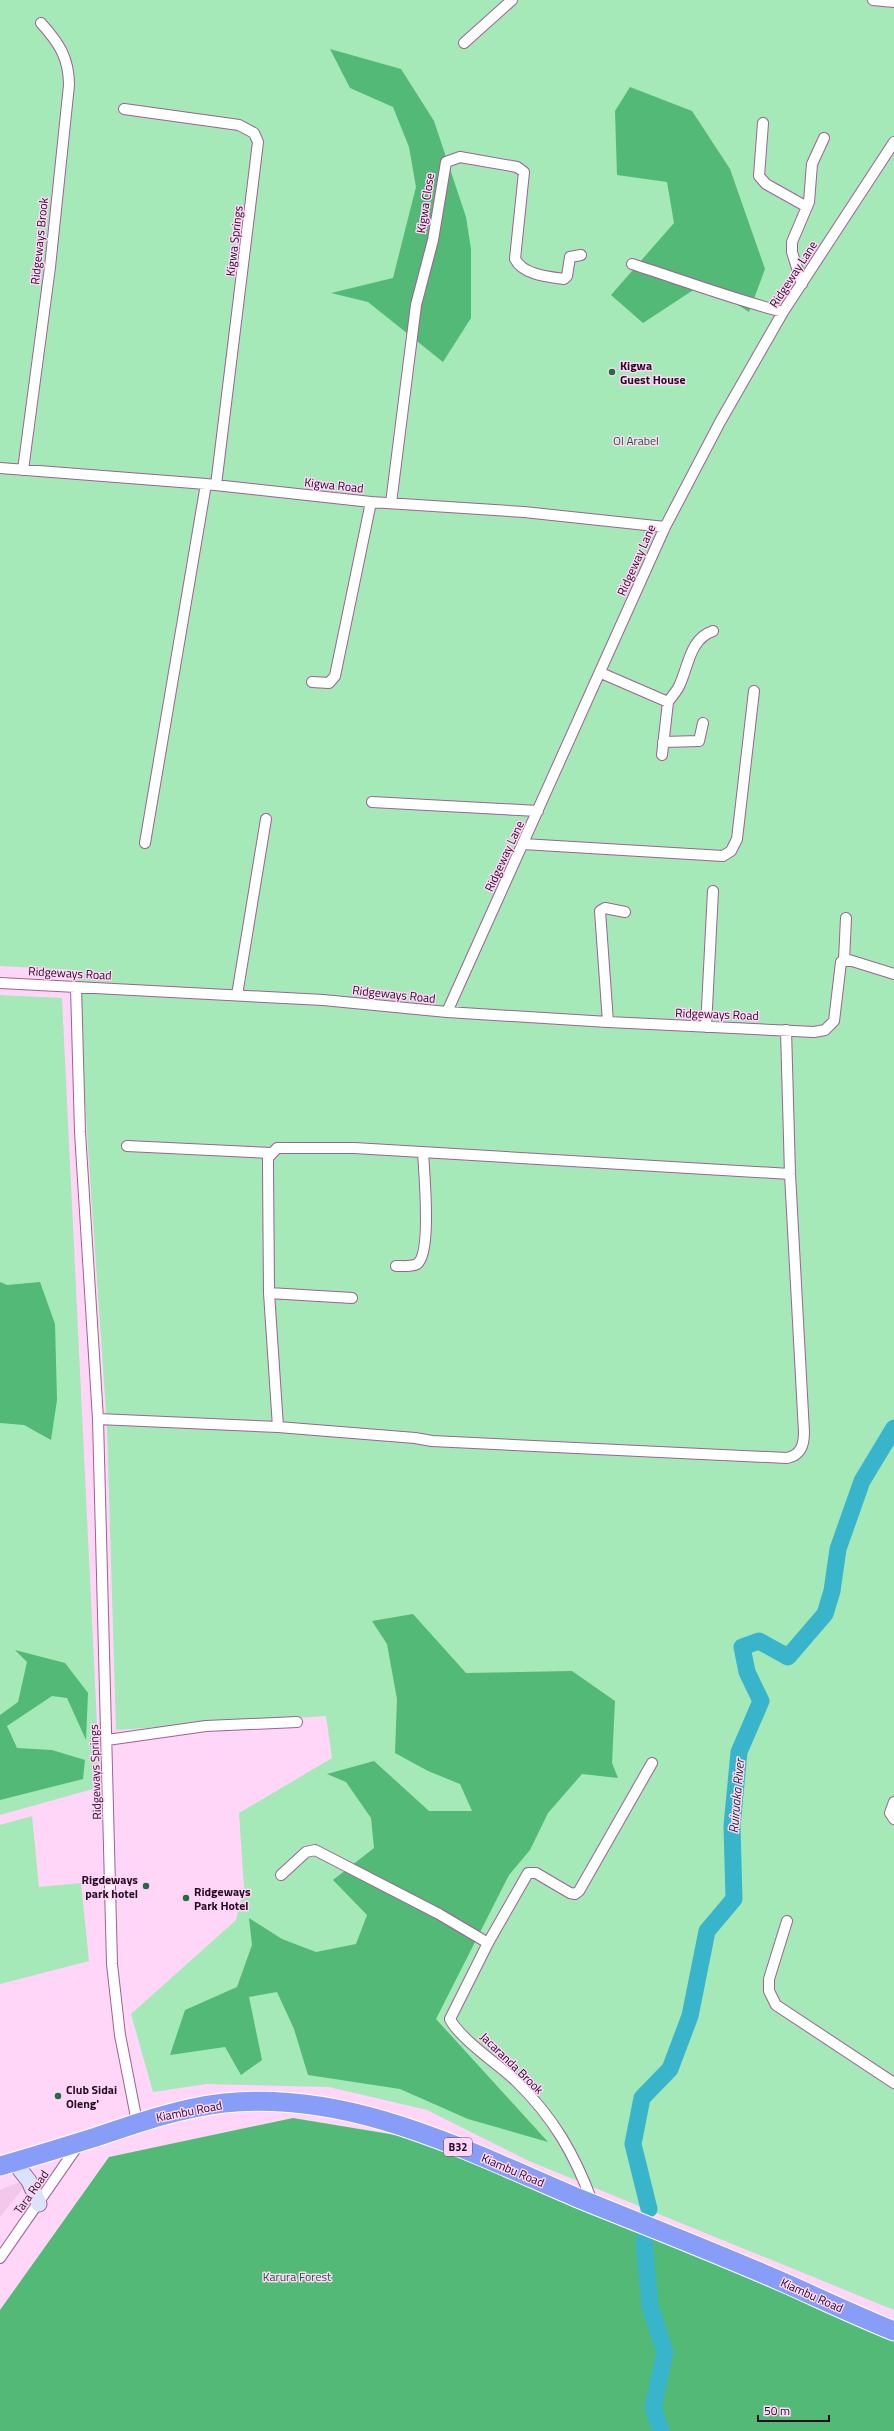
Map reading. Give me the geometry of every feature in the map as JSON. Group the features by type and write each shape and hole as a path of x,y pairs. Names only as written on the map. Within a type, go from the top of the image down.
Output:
{"highway":[{"name":"Kiambu Road","path":"7,2164 137,2122 225,2103 298,2103 359,2112 412,2129 784,2283 894,2331"}],"main road":[{"path":"7,2164 29,2181 39,2204"}],"street":[{"path":"464,43 512,0"},
{"path":"873,0 894,2"},
{"name":"Ridgeways Brook","path":"23,470 50,267 69,85 68,64 61,47 41,23"},
{"name":"Kigwa Springs","path":"124,110 239,126 254,133 258,142 211,485 145,843"},
{"path":"763,123 759,176 766,184 807,207"},
{"path":"802,284 791,247 807,207 811,170 824,138"},
{"name":"Ridgeway Lane","path":"447,1012 601,673 665,527 720,422 783,312 894,142"},
{"name":"Kigwa Close","path":"390,503 416,305 431,249 446,162 460,158 517,167 524,172 515,259 519,264 538,275 564,279 567,276 570,257 581,255"},
{"path":"632,264 704,286 747,303 783,312"},
{"name":"Kigwa Road","path":"0,468 211,485 371,502 524,512 665,527"},
{"path":"312,682 329,683 335,676 371,502"},
{"path":"662,755 668,702 679,686 690,654 696,642 706,633 713,631"},
{"path":"601,673 668,702"},
{"path":"523,844 723,856 731,851 737,839 754,692"},
{"path":"663,742 699,742 703,723"},
{"path":"372,802 538,811"},
{"path":"237,995 266,819"},
{"path":"706,1026 713,891"},
{"path":"608,1022 600,911 605,908 625,912"},
{"name":"Ridgeways Road","path":"0,983 323,1000 447,1012 608,1022 814,1032 825,1030 834,1021 839,966 844,960 846,918"},
{"path":"844,960 894,974"},
{"name":"Ridgeways Springs","path":"76,987 80,1132 98,1419 114,1977 120,2035 137,2122"},
{"path":"98,1419 278,1427 415,1438 432,1441 792,1457 801,1449 804,1432 790,1174 786,1030"},
{"path":"127,1146 271,1152 277,1148 354,1148 790,1174"},
{"path":"271,1152 268,1166 269,1293 278,1427"},
{"path":"396,1266 413,1266 418,1263 423,1256 426,1240 424,1152"},
{"path":"269,1293 352,1298"},
{"path":"107,1740 206,1726 297,1722"},
{"name":"Jacaranda Brook","path":"593,2204 579,2166 553,2124 517,2082 458,2030 450,2019 488,1942 528,1873 536,1873 575,1894 579,1891 652,1764"},
{"path":"894,1802 890,1813 894,1819"},
{"path":"281,1875 306,1852 315,1850 439,1914 488,1942"},
{"path":"787,1921 769,1979 770,1992 776,2004 894,2083"},
{"name":"Tara Road","path":"0,2258 82,2141"}],"shaded area":[{"path":"32,2177 0,2217 0,2190"}],"green space":[{"name":"Ol Arabel","path":"0,0 894,0 894,2310 529,2161 427,2110 329,2087 206,2084 153,2092 131,2014 236,1920 244,1887 239,1813 332,1758 326,1716 116,1730 107,1427 76,970 0,966"},
{"path":"330,49 401,69 434,121 466,217 471,249 471,318 443,362 368,302 331,293 393,278 416,187 409,147 393,107 350,88"},
{"path":"630,87 692,111 730,169 765,269 749,312 704,283 643,323 611,295 674,223 667,182 617,175 615,111"},
{"path":"0,995 62,998 100,1787 0,1815"},
{"path":"0,1282 7,1285 40,1282 55,1324 57,1400 51,1440 24,1425 0,1423"},
{"path":"413,1614 466,1673 572,1671 615,1701 612,1763 618,1778 582,1774 548,1813 530,1850 509,1875 436,2019 548,2142 468,2119 400,2089 308,2075 294,2029 277,1992 249,1997 262,2060 241,2075 225,2047 170,2055 185,2010 237,1987 252,1945 249,1918 282,1939 316,1952 356,1944 367,1915 333,1880 374,1848 371,1818 346,1782 327,1774 374,1761 429,1811 472,1811 460,1784 428,1771 395,1753 397,1699 387,1644 372,1621"},
{"path":"15,1650 65,1663 88,1693 86,1740 67,1698 52,1696 7,1726 17,1748 52,1750 85,1760 83,1779 0,1800 0,1715 18,1702 27,1662"},
{"path":"32,1816 39,1887 81,1883 89,1961 0,1984 0,1825"},
{"name":"Karura Forest","path":"293,2118 444,2143 894,2333 894,2431 0,2431 0,2310 109,2157"}],"waterway":[{"name":"Ruiruaka River","path":"649,2209 633,2144 642,2098 670,2069 690,2016 707,1931 734,1899 732,1826 739,1752 761,1701 747,1672 742,1647 759,1641 788,1657 825,1614 832,1591 838,1549 862,1481 894,1428"},
{"name":"Ruiruaka River","path":"644,2241 650,2306 665,2352 653,2407 661,2431"}],"place":[{"name":"Kigwa Guest House","path":"612,372"},
{"name":"Rigdeways park hotel","path":"146,1886"},
{"name":"Ridgeways Park Hotel","path":"186,1898"},
{"name":"Club Sidai Oleng'","path":"58,2096"}]}
